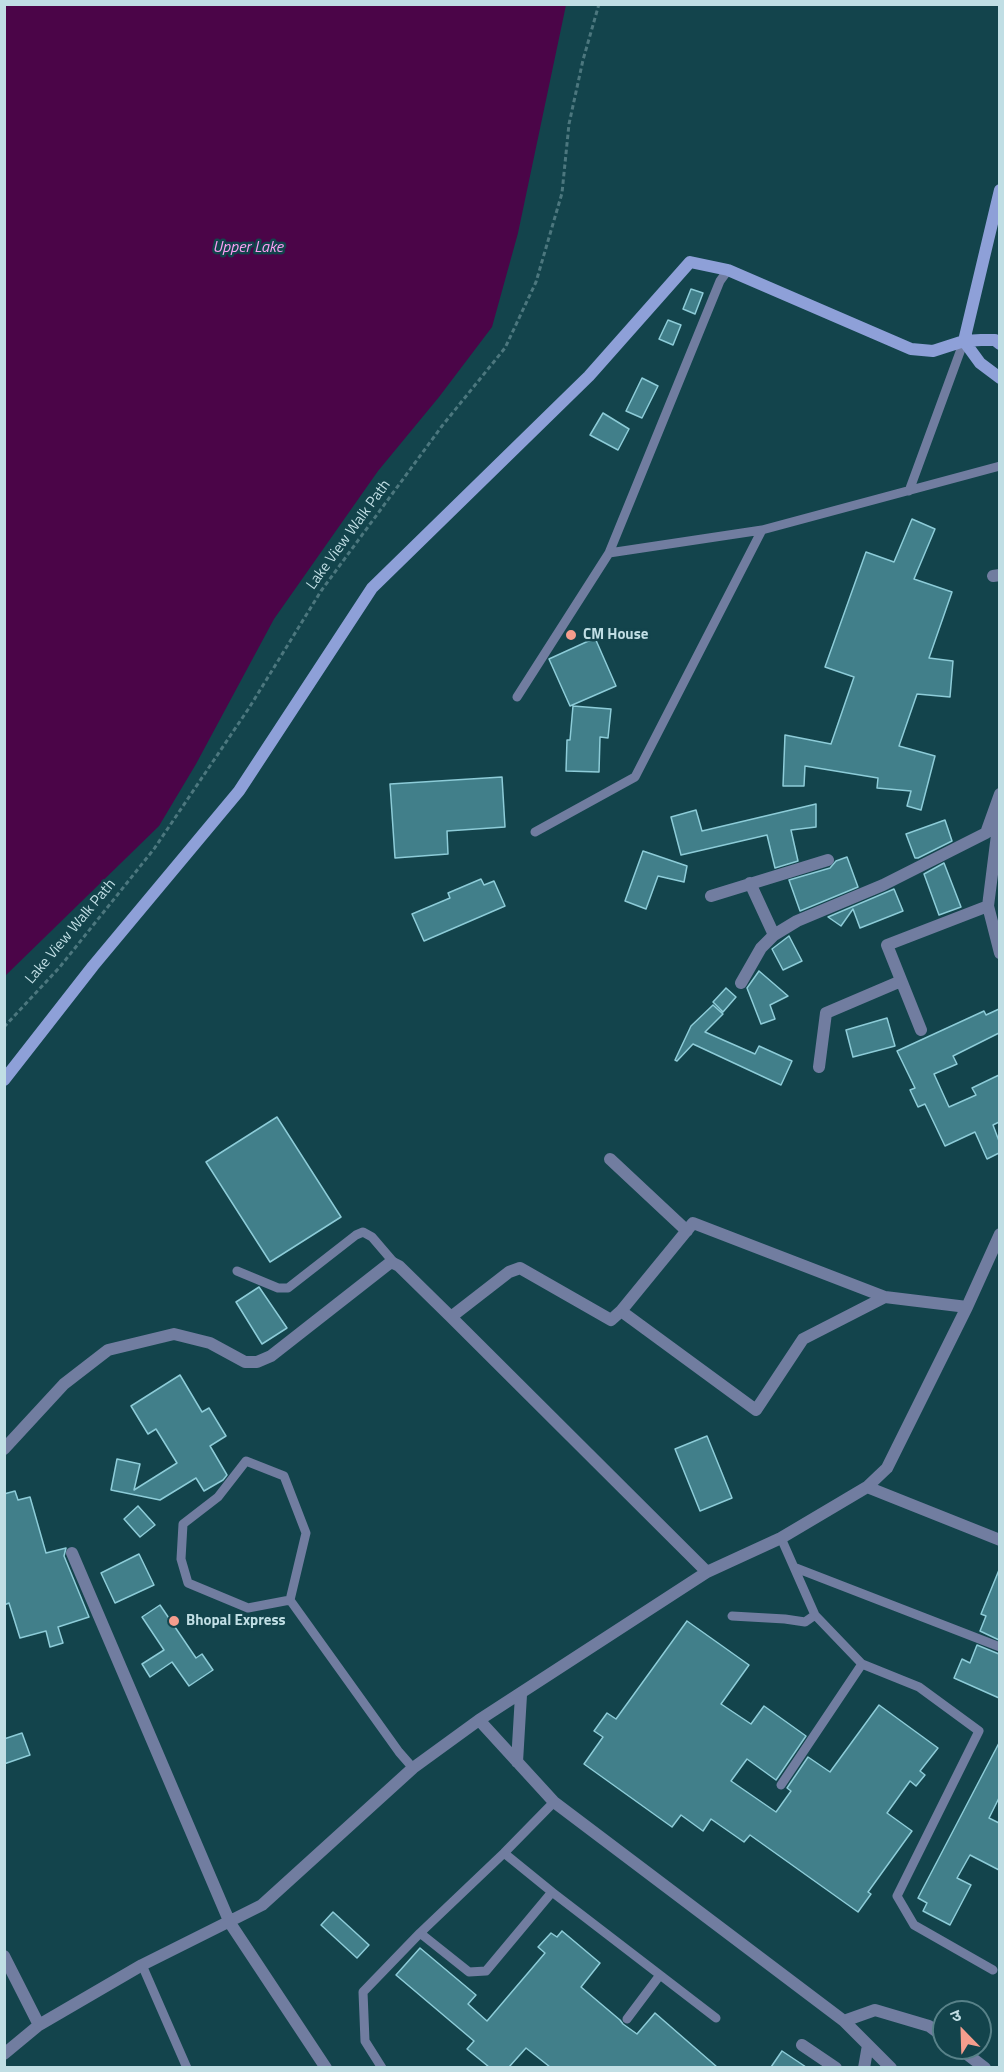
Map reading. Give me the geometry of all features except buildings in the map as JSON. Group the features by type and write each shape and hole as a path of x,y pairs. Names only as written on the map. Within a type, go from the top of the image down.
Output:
{"street":[{"path":"999,190 964,341 980,363 999,378"},
{"path":"4,1080 93,966 239,791 372,588 589,376 690,262 728,270 911,349 933,351 964,341 995,340 999,344"},
{"path":"741,983 761,948 774,935 797,921 883,885 986,833 999,794"},
{"path":"999,811 988,906 999,953"},
{"path":"711,896 828,860"},
{"path":"750,883 774,935"},
{"path":"921,1030 887,945 988,906"},
{"path":"819,1067 826,1013 901,981"},
{"path":"610,1159 687,1231"},
{"path":"451,1317 509,1272 520,1268 611,1320 621,1311 693,1223 885,1297 967,1307"},
{"path":"4,2054 39,2025 142,1965 262,1905 413,1768 479,1720 707,1572 781,1538 867,1487 887,1468 967,1307 999,1234"},
{"path":"4,1449 63,1383 108,1350 174,1334 210,1343 244,1362 257,1362 271,1356 392,1262 451,1317 707,1572"},
{"path":"621,1311 756,1410 803,1339 885,1297"},
{"path":"867,1487 999,1540"},
{"path":"72,1553 230,1923 326,2067"},
{"path":"517,1762 520,1695"},
{"path":"479,1720 554,1802 844,2021 891,2067"},
{"path":"4,1956 39,2025"},
{"path":"844,2021 875,2010 932,2028"},
{"path":"802,2045 836,2067"},
{"path":"864,2067 868,2045"}],"lane":[{"path":"517,697 609,553 720,281 728,270"},
{"path":"909,491 964,341"},
{"path":"609,553 762,530 999,466"},
{"path":"535,832 635,777 762,530"},
{"path":"237,1271 278,1288 288,1288 363,1232 372,1237 396,1265"},
{"path":"291,1600 248,1608 188,1583 181,1559 183,1524 218,1497 246,1461 284,1476 306,1533 291,1600 399,1752 413,1768"},
{"path":"781,1538 815,1615 862,1664 919,1687 979,1731 897,1896 914,1925 993,1970"},
{"path":"796,1568 999,1647"},
{"path":"732,1616 805,1622 815,1615"},
{"path":"781,1785 862,1664"},
{"path":"382,2067 365,2041 363,1992 554,1802"},
{"path":"504,1853 716,2018"},
{"path":"420,1933 469,1972 486,1971 552,1892"},
{"path":"142,1965 187,2067"},
{"path":"627,2019 660,1976"}],"path":[{"name":"Lake View Walk Path","path":"4,1026 59,968 154,849 249,708 321,591 442,426 505,348 536,282 562,193 569,124 583,60 599,4"}],"water":[{"name":"Upper Lake","path":"5,4 566,5 518,233 492,327 439,397 378,471 274,619 196,764 159,826 5,976"}],"place":[{"name":"CM House","path":"571,635"},
{"name":"Bhopal Express","path":"174,1621"}]}
